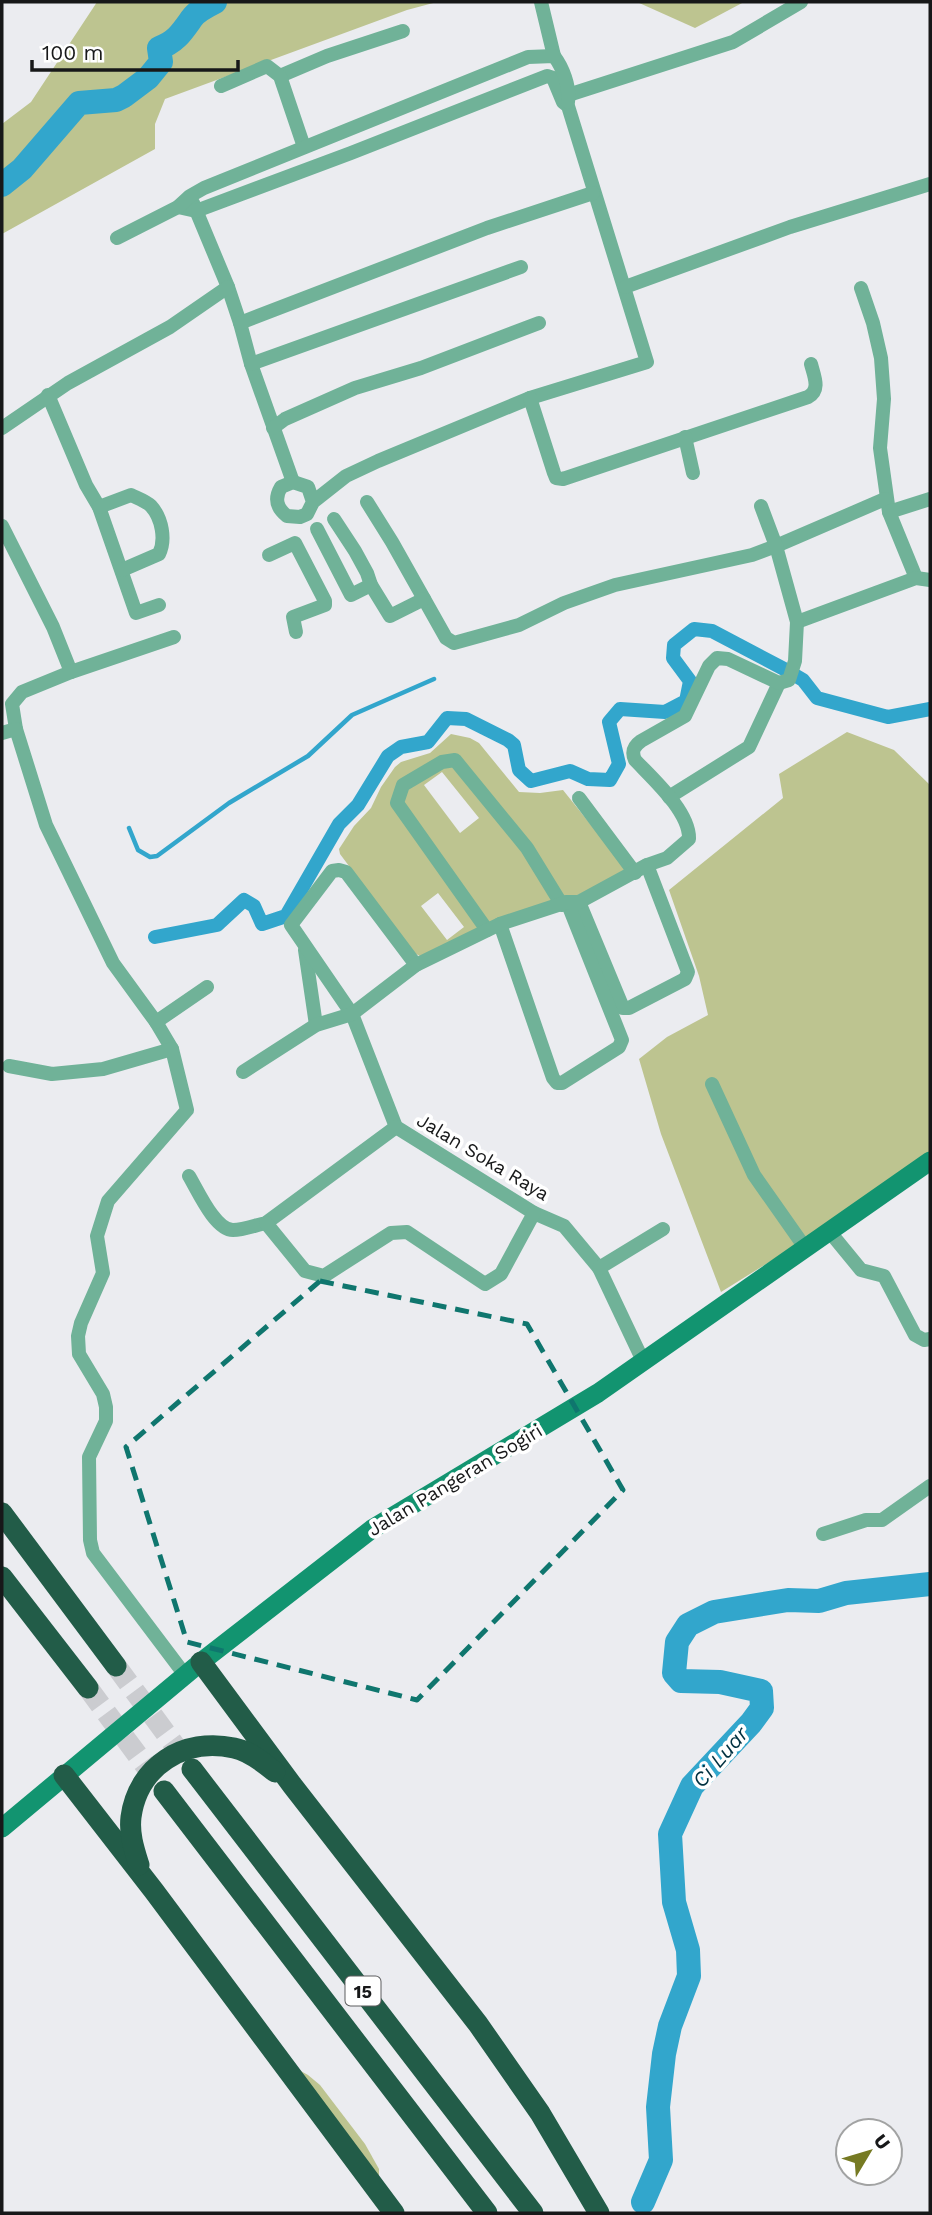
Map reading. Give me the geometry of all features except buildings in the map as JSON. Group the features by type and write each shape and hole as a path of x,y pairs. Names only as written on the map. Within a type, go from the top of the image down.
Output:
{"highway":[{"path":"2,1513 116,1667"},
{"path":"2,1577 88,1688"},
{"path":"193,1669 292,1785 478,2024 540,2113 599,2213"},
{"path":"154,1891 139,1865 132,1842 131,1818 137,1795 149,1774 166,1758 188,1749 211,1745 236,1748 259,1759 292,1785"},
{"name":"15","path":"192,1769 533,2213"},
{"path":"64,1775 394,2213"},
{"name":"15","path":"164,1791 487,2213"}],"street":[{"path":"313,502 308,487 293,482 287,483 278,493 278,507 282,512 287,516 300,517 307,514 313,502 346,476 357,471 530,398 647,362 565,99 561,66 554,56 541,2"},
{"path":"565,99 733,43 801,2"},
{"path":"280,76 327,56 403,31"},
{"path":"117,238 178,207 190,195 304,147 528,57 554,56"},
{"path":"220,86 267,66 280,76 304,147"},
{"path":"178,207 196,211 539,78 552,76 565,99"},
{"path":"625,287 790,227 930,184"},
{"path":"240,323 487,228 593,193"},
{"path":"190,195 228,286 251,364 293,482"},
{"path":"251,364 521,267"},
{"path":"2,428 48,395 170,327 228,286"},
{"path":"797,622 923,579 887,505 880,448 884,399 881,358 861,288"},
{"path":"273,428 285,419 355,388 421,369 539,323"},
{"path":"530,398 554,473 556,478 559,478 814,394 816,388 811,364"},
{"path":"48,395 86,485 99,507 136,613 159,605"},
{"path":"685,438 693,473"},
{"path":"99,507 131,495 150,506 162,529 162,547 159,554 122,570"},
{"path":"366,502 446,638 454,643 519,625 564,603 615,585 752,555 887,505 930,499"},
{"path":"669,797 748,747 795,661 797,622 776,547 761,506"},
{"path":"334,519 368,573 371,585 390,616 424,599"},
{"path":"2,526 53,627 71,672"},
{"path":"317,530 351,595 371,585"},
{"path":"269,555 295,543 322,595 325,605 293,617 296,632"},
{"path":"322,595 343,583"},
{"path":"174,637 71,672 22,692 12,704 9,731 46,824 113,963 172,1049 187,1110 108,1201 97,1236 103,1273 78,1336 79,1354 103,1394 106,1407 106,1421 89,1458 90,1540 93,1553 193,1669"},
{"path":"243,1072 316,1025 352,1014 416,965 493,927 570,903 667,858 689,839 688,825 669,797 635,760 634,749 641,741 685,716 717,658 728,659 784,681"},
{"path":"570,903 622,1040 619,1047 562,1083 557,1083 493,927 397,803 402,785 442,762 455,760 570,903 623,1008 629,1008 685,979 688,972 641,869 579,798"},
{"path":"316,1025 304,946 291,925 332,871 346,873 354,881 416,965"},
{"name":"Jalan Soka Raya","path":"304,946 352,1014 396,1126 534,1213 564,1226 599,1268 644,1363"},
{"path":"156,1022 207,987"},
{"path":"9,1066 52,1074 103,1069 172,1049"},
{"path":"712,1084 754,1175 806,1249"},
{"path":"189,1176 219,1226 232,1230 266,1223 396,1126"},
{"name":"Jalan Pangeran Sogiri","path":"2,1828 193,1669 372,1529 644,1363 930,1161"},
{"path":"266,1223 305,1271 324,1276 391,1233 407,1232 485,1284 501,1274 534,1213"},
{"path":"599,1268 663,1229"},
{"path":"829,1231 861,1270 884,1276 915,1335 924,1340 930,1339"},
{"path":"823,1534 866,1520 882,1520 930,1486"}],"highlighted area":[{"path":"320,1281 527,1324 623,1490 417,1700 187,1642 126,1447"}],"green space":[{"path":"97,2 437,2 407,10 165,99 155,124 155,149 2,234 2,124 31,102"},
{"path":"637,2 744,2 695,28"},
{"path":"847,732 894,750 930,785 930,1162 721,1292 661,1134 639,1059 667,1037 708,1015 699,976 669,890 783,798 779,774"},
{"path":"451,734 470,738 479,743 519,792 563,790 625,871 619,879 420,956 414,953 340,854 339,849 354,826 371,808 395,767 401,762 430,753","holes":["442,772 479,818 460,833 424,785","438,893 464,927 447,940 421,906"]},
{"path":"277,2058 320,2085 365,2144 379,2169 379,2194"}],"waterway":[{"path":"2,185 22,169 79,103 116,100 148,78 161,62 159,48 174,40 197,13 215,2"},
{"path":"155,937 217,925 244,900 254,906 262,924 286,916 339,824 358,805 388,756 401,747 428,742 447,718 466,719 508,740 514,745 519,770 531,781 570,771 588,779 610,780 619,764 609,722 620,709 665,712 686,701 690,681 673,658 674,645 694,629 712,631 786,670 803,680 817,698 888,717 930,709"},
{"path":"129,828 138,850 150,857 157,856 229,803 308,756 352,715 434,679"},
{"name":"Ci Luar","path":"643,2202 661,2160 658,2107 664,2054 670,2026 689,1976 688,1950 674,1902 670,1834 692,1786 762,1708 761,1691 720,1682 681,1681 674,1673 677,1642 688,1625 714,1612 788,1600 819,1601 846,1593 930,1584"}],"tunnel":[{"path":"116,1666 190,1766"},
{"path":"88,1688 164,1791"}]}
